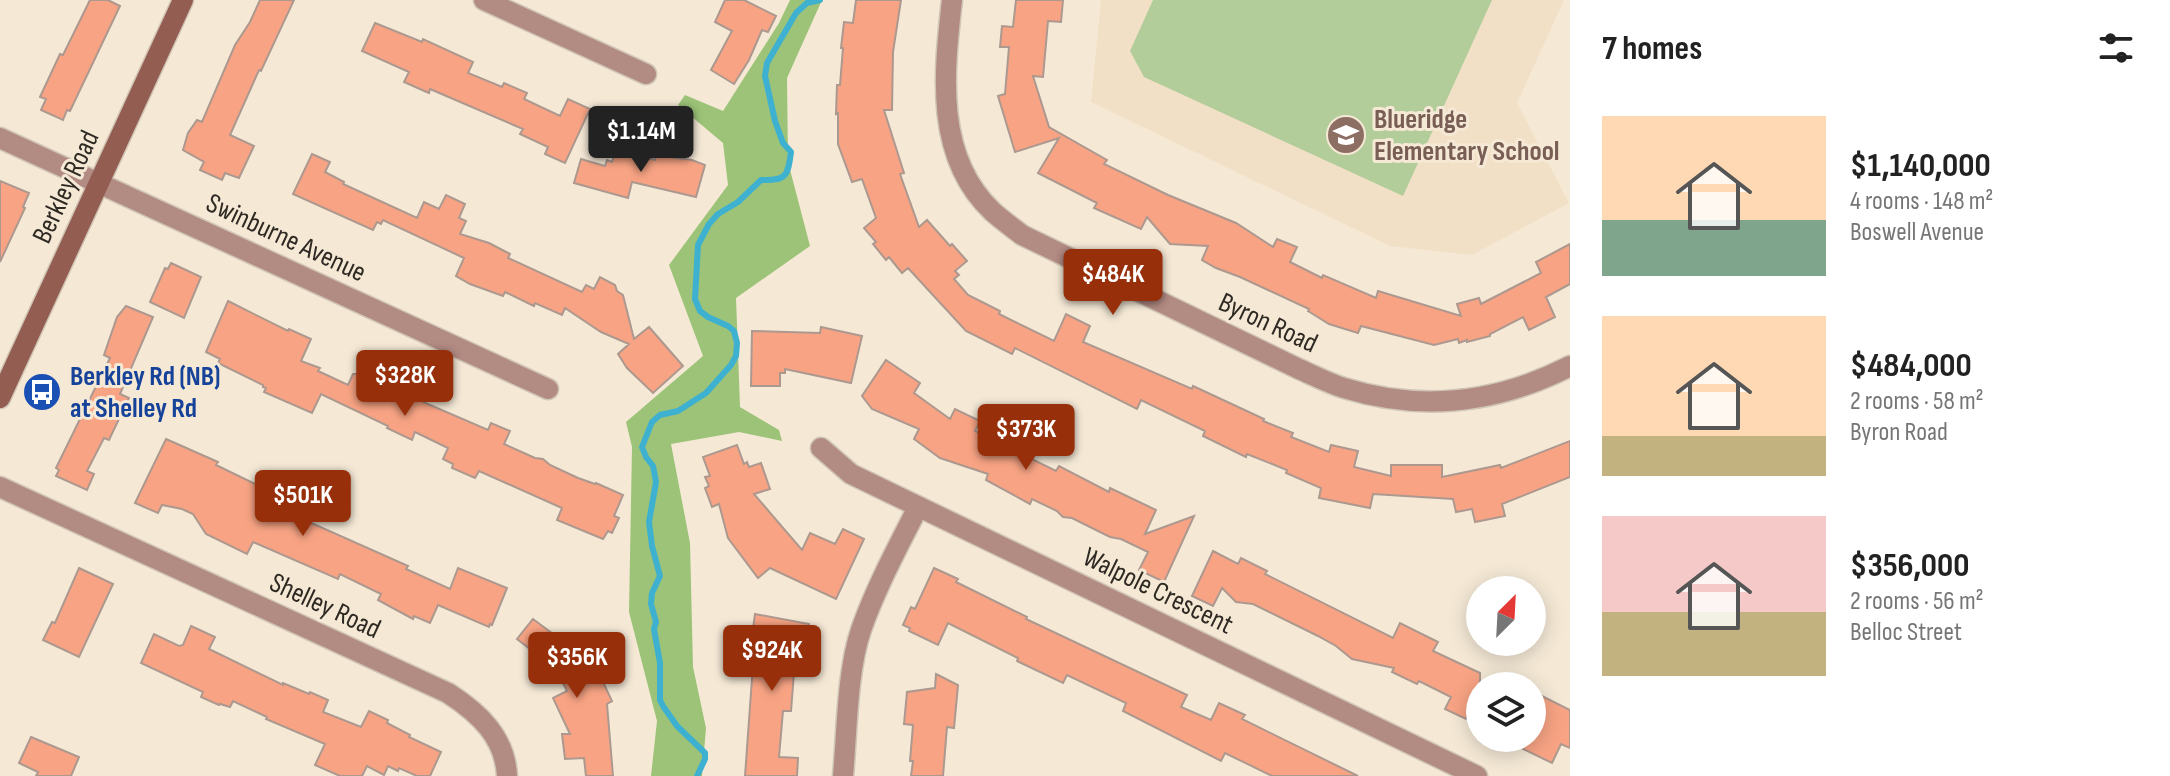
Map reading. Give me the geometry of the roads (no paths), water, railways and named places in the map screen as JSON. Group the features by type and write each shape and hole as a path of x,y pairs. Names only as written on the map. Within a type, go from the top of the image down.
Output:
{"street":[{"name":"Berkley Road","path":"0,398 183,0"},
{"path":"484,0 646,74"},
{"name":"Byron Road","path":"952,0 945,90 947,123 968,180 991,211 1022,235 1299,369 1342,387 1382,398 1421,402 1510,392 1570,366"},
{"name":"Swinburne Avenue","path":"0,138 548,389"},
{"name":"Walpole Crescent","path":"821,448 851,474 1477,776"},
{"name":"Shelley Road","path":"0,487 448,693 489,726 506,762 507,776"},
{"path":"843,776 851,682 860,632 918,507"}],"waterway":[{"path":"697,776 705,753 677,726 660,700 660,663 651,604 652,593 660,576 649,522 656,482 653,466 642,447 652,422 660,415 678,411 706,393 736,356 734,331 700,311 695,299 698,245 718,214 738,202 761,180 781,178 787,172 791,152 783,143 775,121 765,76 767,63 796,13 807,3 820,0"}],"place":[{"name":"Blueridge Elementary School","path":"1346,135"},
{"name":"Berkley Rd (NB) at Shelley Rd","path":"42,392"}]}
